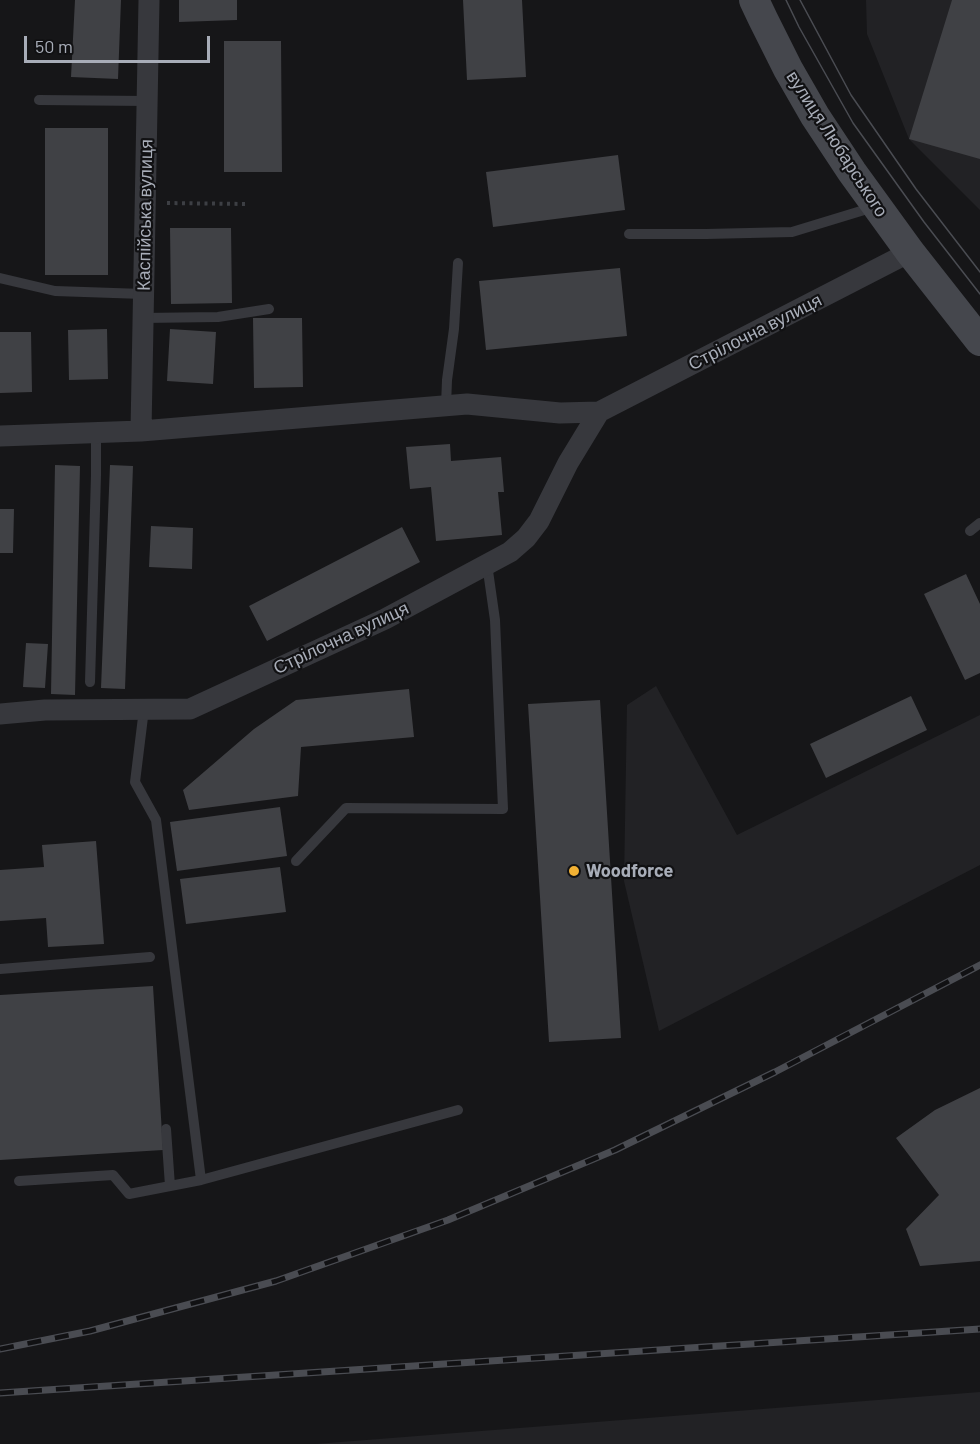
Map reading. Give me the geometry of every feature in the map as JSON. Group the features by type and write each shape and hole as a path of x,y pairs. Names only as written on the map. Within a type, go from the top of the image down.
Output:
{"main road":[{"name":"вулиця Любарського","path":"754,0 788,69 815,116 852,172 910,252 980,341"}],"street":[{"name":"Каспійська вулиця","path":"141,430 149,0"},
{"name":"Стрілочна вулиця","path":"0,436 141,430 467,404 560,413 599,412 910,252"},
{"name":"Стрілочна вулиця","path":"0,714 45,710 190,709 385,620 510,552 526,538 539,521 568,463 599,412"}],"lane":[{"path":"39,100 147,101"},
{"path":"629,234 792,232 877,206"},
{"path":"446,406 458,263"},
{"path":"0,278 55,291 143,294"},
{"path":"142,318 218,317 269,309"},
{"path":"90,682 96,433"},
{"path":"970,531 980,523"},
{"path":"296,861 346,808 504,809 495,620 487,564"},
{"path":"144,709 135,782 156,820 201,1180"},
{"path":"0,969 150,957"},
{"path":"19,1181 113,1175 129,1194 201,1180 458,1110"},
{"path":"166,1129 170,1186"}],"path":[{"path":"145,203 246,204"}],"shaded area":[{"path":"866,0 980,0 980,210 909,139 867,34"},
{"path":"656,686 737,835 980,715 980,865 659,1031 624,881 627,705"},
{"path":"980,1392 980,1444 315,1444"}],"building":[{"path":"75,0 121,0 118,79 71,77"},
{"path":"179,0 237,0 237,20 179,22"},
{"path":"463,0 522,0 526,77 467,80"},
{"path":"952,0 980,0 980,159 909,139"},
{"path":"224,41 281,41 282,172 224,172"},
{"path":"45,128 108,128 108,275 45,275"},
{"path":"618,155 625,210 493,227 486,172"},
{"path":"170,228 231,228 232,303 171,304"},
{"path":"620,268 627,336 486,350 479,281"},
{"path":"253,318 302,318 303,387 254,388"},
{"path":"107,329 108,379 69,380 68,330"},
{"path":"170,329 216,332 213,384 167,381"},
{"path":"0,332 31,332 32,392 0,393"},
{"path":"450,444 451,461 501,457 504,492 498,492 502,535 436,541 431,487 410,489 406,447"},
{"path":"55,465 80,466 75,695 51,694"},
{"path":"110,465 133,466 125,689 101,688"},
{"path":"0,509 14,509 13,553 0,553"},
{"path":"151,526 193,528 192,569 149,567"},
{"path":"402,527 420,562 267,641 249,606"},
{"path":"966,574 980,604 980,673 965,680 924,594"},
{"path":"26,643 48,644 45,688 23,687"},
{"path":"409,689 414,737 301,747 298,796 189,810 183,790 254,729 296,700"},
{"path":"911,696 927,730 826,778 810,744"},
{"name":"Woodforce","path":"600,700 621,1038 549,1042 528,704"},
{"path":"280,807 287,856 177,871 170,822"},
{"path":"96,841 104,944 48,947 46,918 0,921 0,870 44,867 42,845"},
{"path":"280,867 286,912 186,924 180,879"},
{"path":"153,986 163,1150 0,1160 0,995"},
{"path":"980,1088 980,1261 920,1266 906,1229 939,1195 896,1138 935,1110"}],"tram line":[{"path":"786,0 853,123 924,222 980,294"},
{"path":"800,0 851,95 916,189 980,272"}],"railway":[{"path":"0,1349 90,1331 276,1281 448,1220 615,1150 775,1072 980,965"},
{"path":"0,1393 980,1329"}],"place":[{"name":"Woodforce","path":"574,871"}]}
